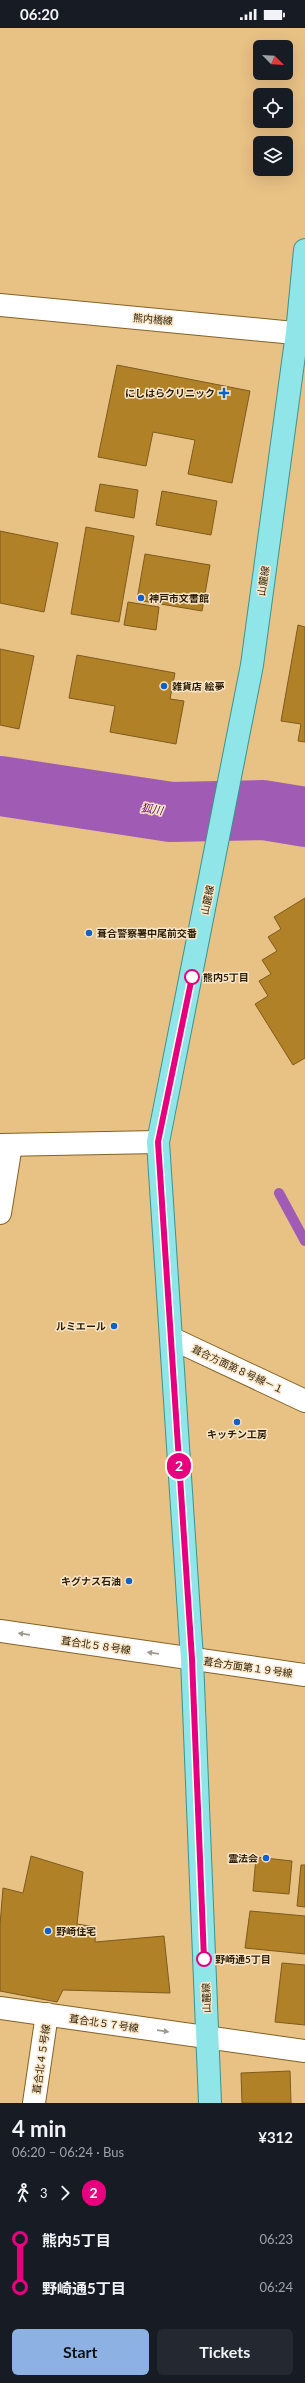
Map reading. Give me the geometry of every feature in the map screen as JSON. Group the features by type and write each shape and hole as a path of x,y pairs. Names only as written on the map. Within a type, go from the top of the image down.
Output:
{"main road":[{"name":"山麓線","path":"210,2103 192,1659 158,1142 252,665 301,333 305,250"}],"street":[{"name":"熊内橋線","path":"0,304 301,333"},
{"path":"0,1214 5,1145 158,1142"},
{"name":"葺合方面第８号線－１","path":"171,1338 305,1401"},
{"name":"葺合北５８号線","path":"0,1631 192,1659"},
{"name":"葺合方面第１９号線","path":"192,1659 305,1675"},
{"name":"葺合北５７号線","path":"0,2008 305,2051"},
{"name":"葺合北４５号線","path":"34,2103 47,2014"}],"building":[{"path":"117,365 250,391 232,483 188,474 195,440 153,432 146,466 98,457"},
{"path":"100,484 138,490 134,518 95,511"},
{"path":"162,491 217,501 211,535 156,525"},
{"path":"86,527 134,536 119,622 71,614"},
{"path":"0,531 58,543 44,612 0,603"},
{"path":"145,554 210,565 202,611 137,600"},
{"path":"128,602 159,607 156,630 124,625"},
{"path":"298,625 305,627 305,742 298,741 301,724 281,721"},
{"path":"0,649 34,656 19,729 0,725"},
{"path":"77,655 175,673 170,699 184,701 176,744 110,732 115,706 69,698"},
{"path":"305,898 305,1058 293,1065 255,1004 268,996 259,981 271,974 262,960 277,951 268,937 281,929 274,917"},
{"name":"野崎住宅","path":"31,1856 83,1872 77,1924 96,1927 95,1942 164,1936 170,1993 63,1990 57,2002 0,1991 0,1925 3,1888 23,1893"},
{"path":"256,1857 292,1861 289,1894 253,1891"},
{"path":"301,1865 305,1865 305,1907 297,1906"},
{"path":"250,1911 305,1916 305,1954 245,1948"},
{"path":"282,1963 305,1965 305,2025 275,2022"},
{"path":"290,2071 291,2103 242,2103 241,2073"}],"waterway":[{"name":"狐川","path":"0,786 171,812 263,810 305,817"},
{"path":"279,1193 305,1241"}],"bus line":[{"name":"2","path":"192,977 158,1142 192,1659 204,1959"}],"place":[{"name":"にしはらクリニック","path":"224,393"},
{"name":"神戸市文書館","path":"141,598"},
{"name":"雑貨店 絵夢","path":"164,686"},
{"name":"葺合警察署中尾前交番","path":"89,933"},
{"name":"熊内5丁目","path":"192,977"},
{"name":"ルミエール","path":"114,1326"},
{"name":"キッチン工房","path":"237,1422"},
{"name":"キグナス石油","path":"129,1581"},
{"name":"霊法会","path":"266,1858"},
{"name":"野崎住宅","path":"48,1931"},
{"name":"野崎通5丁目","path":"204,1959"}]}
